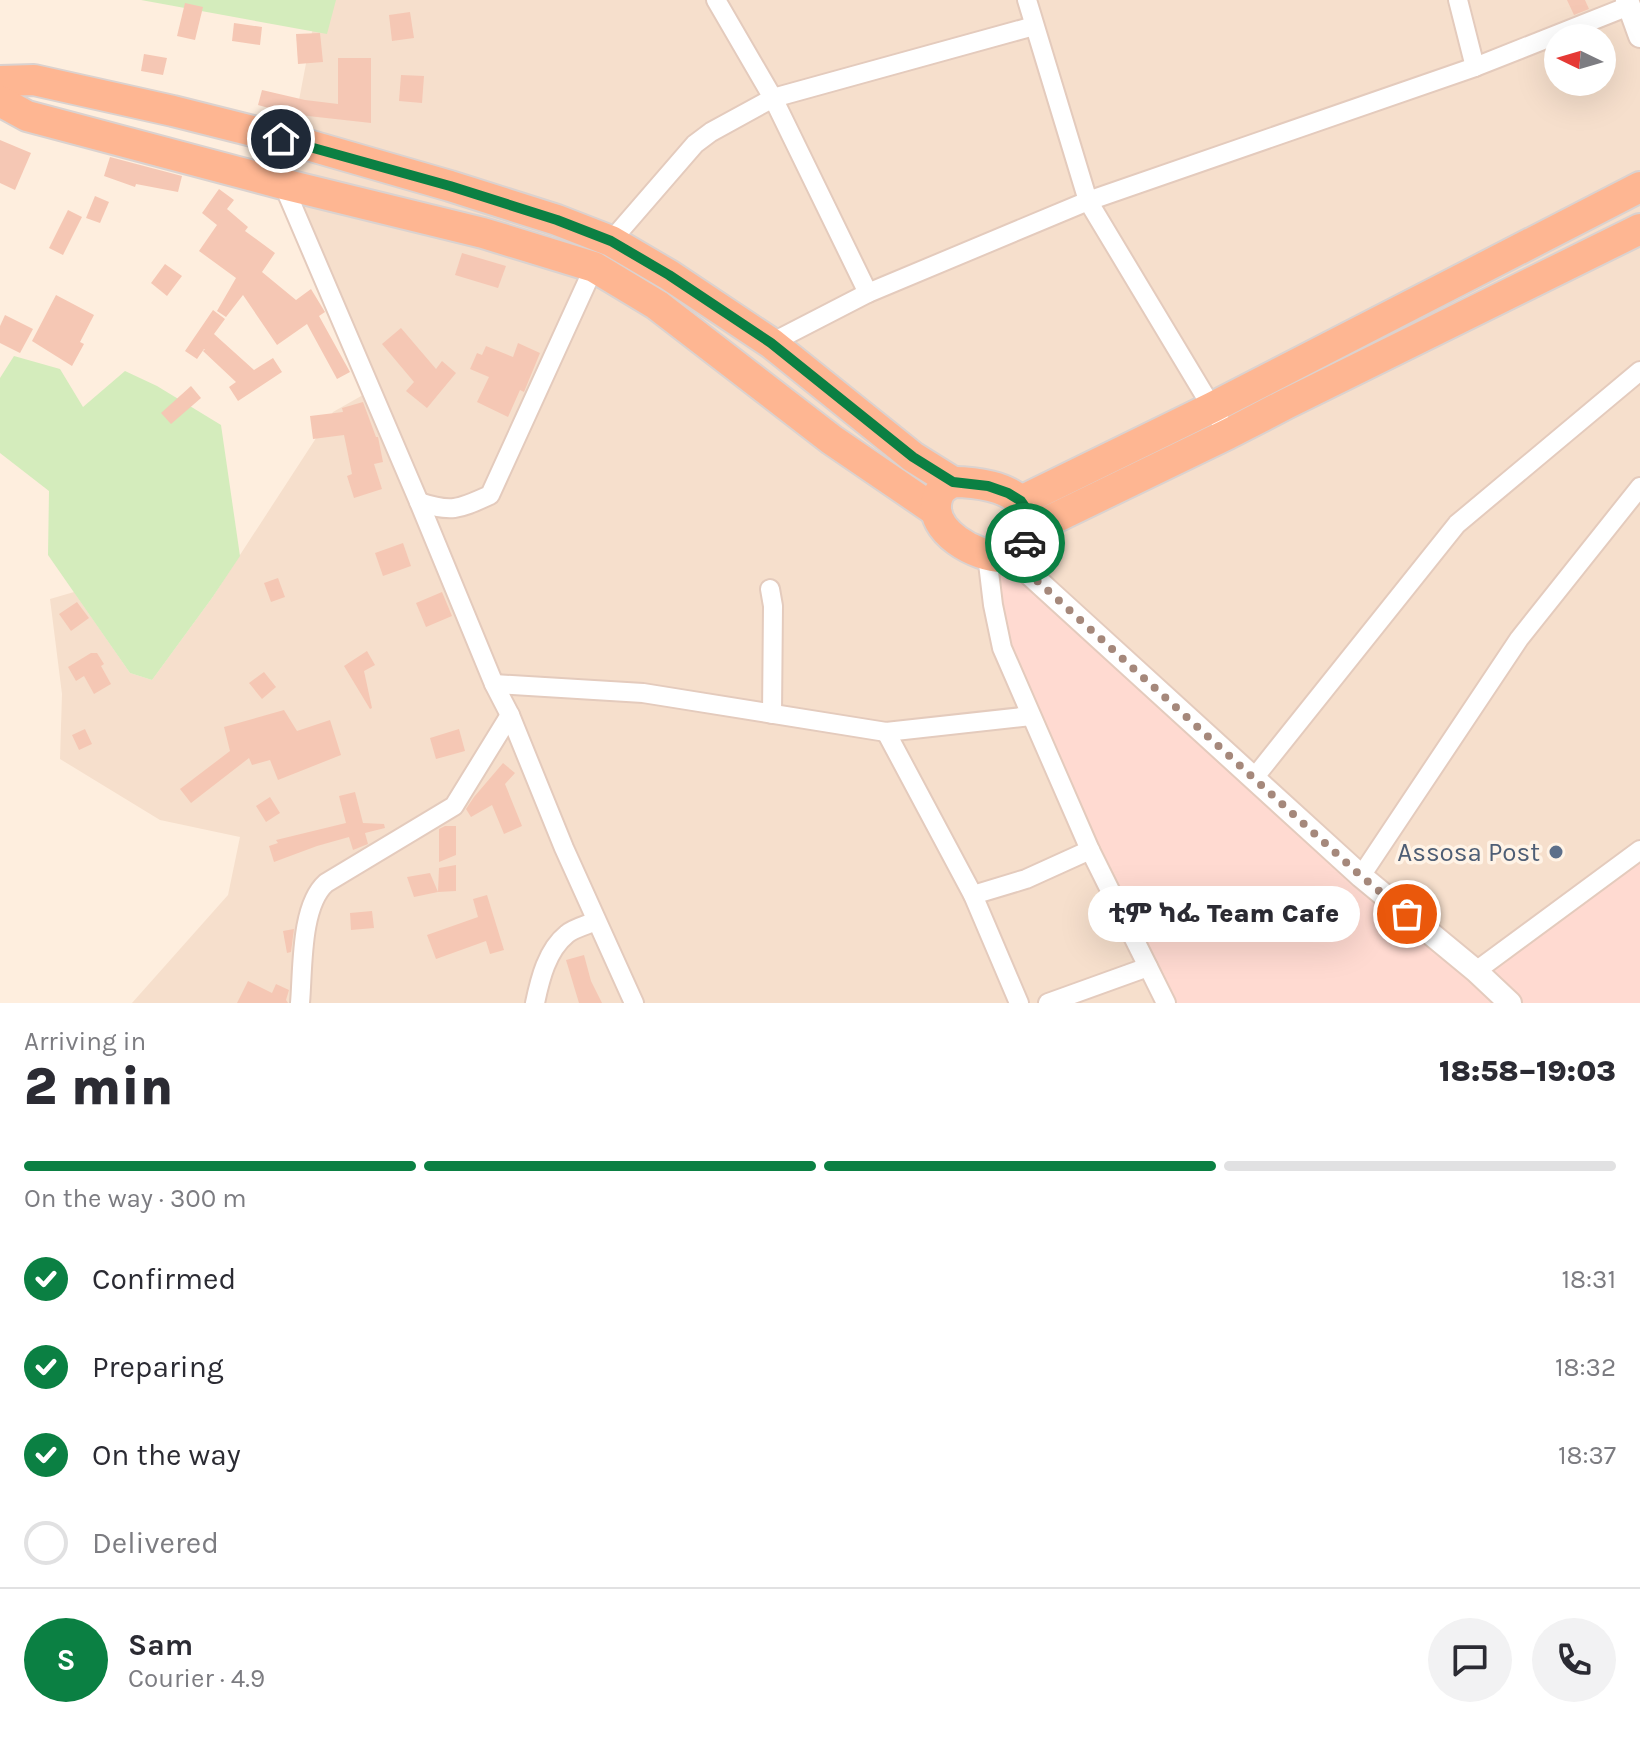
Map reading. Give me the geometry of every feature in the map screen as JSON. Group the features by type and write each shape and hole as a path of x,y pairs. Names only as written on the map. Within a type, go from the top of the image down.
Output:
{"highway":[{"path":"0,81 34,80 308,145 491,199 611,241 669,275 771,343 913,457 953,482 988,486 1008,493 1025,516 1027,539 1020,550 999,556 959,541 946,531 938,521 936,502 945,485 953,482"},
{"path":"0,101 27,116 483,233 594,267 657,305 832,440 936,511"},
{"path":"1025,516 1213,407 1640,187"},
{"path":"483,233 491,199"},
{"path":"1025,516 1228,434 1640,229"}],"street":[{"path":"716,0 773,98 868,293"},
{"path":"1027,0 1088,201 1228,434"},
{"path":"1458,0 1475,67"},
{"path":"771,343 868,293 1088,201 1475,67 1635,19"},
{"path":"611,241 695,144 773,98 1034,26"},
{"path":"283,184 494,684 634,1003"},
{"path":"419,502 442,510 461,508 490,495 594,267"},
{"path":"1254,778 1457,524 1640,371"},
{"path":"1361,876 1519,639 1640,487"},
{"path":"999,556 1254,778 1361,876 1510,1003"},
{"path":"999,556 993,605 1002,648 1090,850 1166,1003"},
{"path":"770,589 773,606 772,714"},
{"path":"494,684 643,693 886,732 1031,716"},
{"path":"300,1003 307,919 318,891 326,883 454,806 510,715"},
{"path":"886,732 973,895 1019,1003"},
{"path":"973,895 1026,879 1090,850"},
{"path":"1476,971 1640,850"},
{"path":"535,1003 540,980 553,948 568,932 596,921"},
{"path":"1048,1003 1148,967"}],"shaded area":[{"path":"326,0 1640,0 1640,857 1479,978 1162,1003 132,1003 228,895 240,837 160,820 60,759 62,694 50,599 74,592 130,673 152,680 212,598 333,412 370,391 283,184 312,32"},
{"path":"981,529 1479,978 1640,857 1640,1003 1162,1003 1004,653"}],"green space":[{"path":"141,0 336,0 327,34"},
{"path":"14,356 60,369 83,407 125,371 157,386 221,425 240,556 152,680 130,673 48,555 49,491 0,453 0,378"}],"building":[{"path":"1567,0 1585,0 1589,9 1574,15"},
{"path":"185,3 203,7 195,40 177,36"},
{"path":"410,12 414,38 392,41 389,15"},
{"path":"234,23 262,27 260,45 232,41"},
{"path":"320,33 323,62 298,64 296,34"},
{"path":"144,54 167,58 163,75 141,71"},
{"path":"338,58 371,58 371,123 290,114 258,105 262,90 338,104"},
{"path":"401,75 424,76 422,103 399,101"},
{"path":"0,140 31,153 15,190 0,183"},
{"path":"110,157 182,176 178,192 136,184 135,187 104,176"},
{"path":"219,189 234,200 227,209 248,227 245,231 275,253 262,272 296,300 311,289 325,312 319,316 350,372 337,379 307,324 277,345 243,295 226,317 217,311 236,278 199,251 217,225 202,213"},
{"path":"95,196 109,202 100,223 86,218"},
{"path":"68,210 82,217 63,255 49,248"},
{"path":"462,253 506,266 498,288 455,275"},
{"path":"165,264 182,276 167,296 151,283"},
{"path":"56,295 94,315 72,366 32,341"},
{"path":"213,310 225,319 214,334 254,370 273,358 282,372 238,401 229,387 236,382 203,351 205,349 204,349 197,359 185,351"},
{"path":"5,315 33,329 20,353 0,343 0,326"},
{"path":"401,328 436,369 442,361 456,373 427,408 406,391 414,382 382,344"},
{"path":"518,343 540,353 524,392 520,390 508,417 477,402 489,377 470,369 477,353 482,355 486,346 513,357"},
{"path":"191,386 201,398 171,424 161,413"},
{"path":"363,402 378,437 383,462 374,464 382,489 354,498 347,476 352,474 344,435 313,439 310,416 343,412 342,408"},
{"path":"403,543 411,566 383,576 375,553"},
{"path":"278,578 285,597 271,602 264,583"},
{"path":"442,592 452,616 426,627 416,603"},
{"path":"77,602 89,618 71,631 59,614"},
{"path":"367,651 375,665 364,671 370,709 344,666"},
{"path":"91,653 97,653 111,684 94,694 84,676 76,681 68,667"},
{"path":"264,672 276,687 262,699 249,683"},
{"path":"284,710 297,731 330,720 341,755 278,780 270,760 252,765 249,758 191,803 180,789 230,751 224,727"},
{"path":"85,729 92,744 79,750 72,735"},
{"path":"459,729 465,751 436,759 430,738"},
{"path":"503,763 515,773 505,784 522,826 504,834 492,805 471,817 466,809"},
{"path":"355,792 363,823 384,824 385,828 365,833 368,844 353,850 349,837 274,862 269,846 278,843 276,840 346,823 339,796"},
{"path":"270,797 280,813 266,822 256,806"},
{"path":"456,826 456,855 439,862 439,829"},
{"path":"456,865 456,891 438,892 439,868"},
{"path":"430,873 438,892 414,897 407,877"},
{"path":"487,895 504,950 490,954 486,941 436,959 427,935 478,917 473,899"},
{"path":"372,911 374,928 351,930 350,913"},
{"path":"294,929 291,952 287,953 283,931"},
{"path":"584,955 591,981 602,1003 579,1003 566,960"},
{"path":"248,981 272,993 276,984 289,990 288,1003 237,1003"}],"way so far":[{"path":"1025,543 1010,556 1361,876 1407,914"}],"place":[{"name":"Assosa Post","path":"1556,852"},
{"name":"ቲም ካፌ Team Cafe","path":"1407,914"}],"route":[{"path":"281,139 450,186 557,220 611,241 669,275 771,343 913,457 953,482 988,486 1021,501 1030,520 1025,543"}]}
